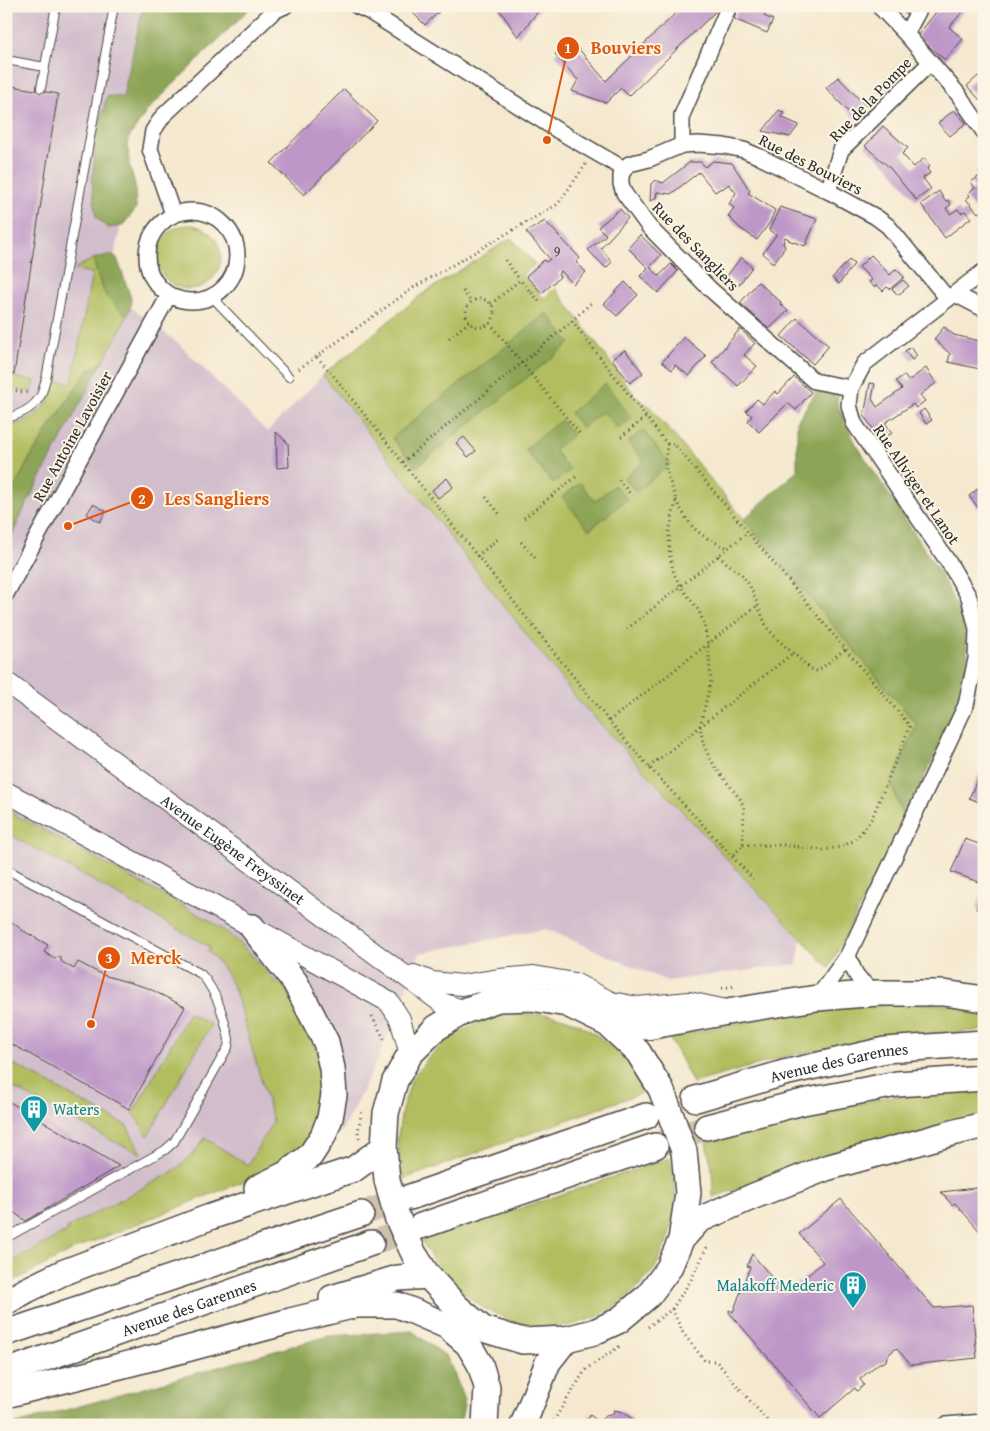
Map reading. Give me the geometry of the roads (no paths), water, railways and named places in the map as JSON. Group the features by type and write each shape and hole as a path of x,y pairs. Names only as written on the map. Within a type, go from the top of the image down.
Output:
{"main road":[{"path":"210,1217 228,1202 286,1174 310,1156 323,1136 330,1118 334,1095 332,1068 326,1042 295,982 252,927"},
{"path":"608,1024 647,1027 817,998 878,993 944,993 984,999"},
{"path":"532,998 567,1004 608,1024 638,1052 661,1089 684,1151 688,1193 681,1240 669,1268 649,1295 618,1320 594,1332 566,1339 523,1341 483,1329 457,1307 428,1276 414,1254 397,1216 387,1180 384,1147 386,1113 396,1081 410,1054 436,1028 464,1011 498,999 532,998"},
{"name":"Avenue des Garennes","path":"696,1099 784,1073 885,1050 984,1043"},
{"name":"Avenue des Garennes","path":"707,1127 803,1102 897,1084 984,1078"},
{"path":"410,1197 646,1116"},
{"path":"681,1240 700,1220 754,1196 826,1168 984,1125"},
{"path":"421,1226 655,1146"},
{"path":"6,1302 62,1273 210,1217 354,1169 384,1147"},
{"path":"6,1333 362,1214"},
{"name":"Avenue des Garennes","path":"6,1372 371,1243"},
{"path":"183,1350 352,1291 398,1278 428,1276"},
{"path":"6,1395 183,1350 290,1320 356,1305 397,1305 447,1326 468,1344 480,1364 487,1387 485,1425"},
{"path":"483,1329 499,1367 503,1401 493,1425"},
{"path":"523,1425 548,1362 566,1339"}],"street":[{"path":"173,214 150,149 153,131 170,110 274,11 285,6"},
{"path":"358,6 557,130 624,169"},
{"path":"682,145 682,115 729,6"},
{"path":"879,6 958,94 984,132"},
{"path":"906,34 920,6"},
{"name":"Rue de la Pompe","path":"828,191 840,150 931,62"},
{"name":"Rue des Bouviers","path":"624,169 630,164 682,145 724,146 744,150 828,191 888,226 952,297"},
{"name":"Rue des Sangliers","path":"624,169 621,184 624,193 649,227 710,289 814,381 851,388"},
{"path":"188,210 204,212 218,218 233,237 236,244 237,260 234,275 225,288 212,297 190,302 179,300 158,286 150,274 147,246 152,233 161,222 173,214 188,210"},
{"name":"Rue Allviger et Lanot","path":"817,998 848,955 966,705 980,630 969,597 951,566 854,423 849,404 851,388 864,364 984,271"},
{"name":"Rue Antoine Lavoisier","path":"6,594 169,295"},
{"path":"952,297 984,309"},
{"name":"Avenue Eugène Freyssinet","path":"12,675 442,1003 464,1011"},
{"path":"6,792 389,1002 400,1019 410,1054"},
{"path":"848,955 853,970 862,984 878,993"},
{"path":"394,967 432,982 462,985 499,978 534,976 574,983 611,1002 638,1007 689,1002 733,1011"},
{"path":"946,1425 984,1422"}],"lane":[{"path":"41,88 56,6"},
{"path":"6,418 21,413 32,406 41,395 114,6"},
{"path":"6,60 45,67"},
{"path":"212,297 289,377"},
{"path":"6,869 201,974 214,992 229,1039 228,1047 174,1142 165,1150 6,1238"}],"tunnel":[{"path":"655,1146 707,1127"},
{"path":"361,1214 410,1197"},
{"path":"371,1243 421,1226"}],"place":[{"name":"Bouviers","path":"547,140"},
{"name":"Les Sangliers","path":"68,526"},
{"name":"Merck","path":"91,1024"},
{"name":"Waters","path":"34,1133"},
{"name":"Malakoff Mederic","path":"853,1309"}]}
